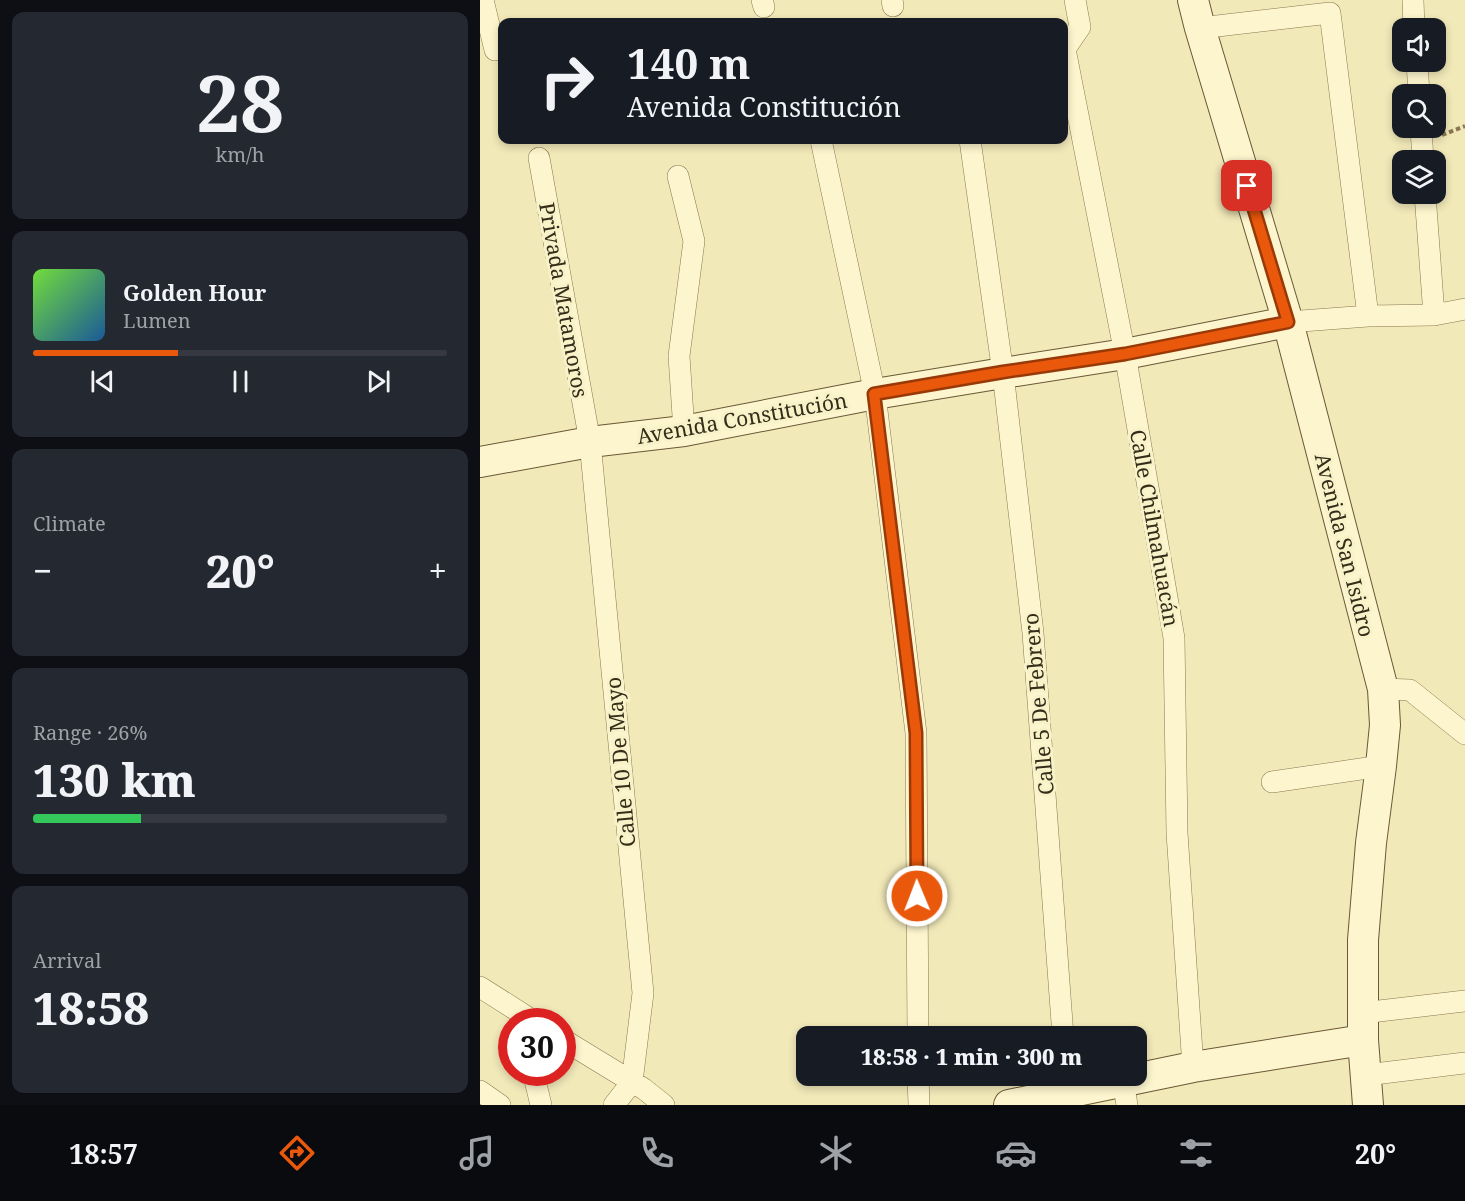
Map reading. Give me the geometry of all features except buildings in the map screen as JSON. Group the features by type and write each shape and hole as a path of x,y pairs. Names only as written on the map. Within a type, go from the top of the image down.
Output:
{"main road":[{"name":"Avenida San Isidro","path":"1196,14 1288,322 1383,689 1385,725 1371,843 1363,940 1363,1026 1368,1105"},
{"name":"Avenida Constitución","path":"480,462 590,442 684,431 874,394 1125,354 1288,322"},
{"path":"1079,1086 1125,1093 1193,1067 1363,1026"},
{"path":"1009,1105 1061,1086"}],"street":[{"path":"483,0 495,50"},
{"name":"Calle Chilmahuacán","path":"1068,45 1080,27 1075,0"},
{"path":"1413,0 1414,18"},
{"path":"1196,14 1330,13 1368,316"},
{"name":"Calle Chilmahuacán","path":"1068,64 1125,354 1174,639 1177,833 1193,1067"},
{"path":"821,144 874,394 916,733 918,1026"},
{"name":"Calle 5 De Febrero","path":"971,144 1003,372 1033,633 1062,1026"},
{"name":"Privada Matamoros","path":"539,158 590,442"},
{"path":"678,176 693,241 679,356 684,431"},
{"path":"1426,204 1434,315"},
{"path":"1288,322 1368,316 1434,315 1465,309"},
{"name":"Calle 10 De Mayo","path":"590,442 643,993 632,1082"},
{"path":"1383,689 1410,690 1465,734"},
{"path":"1272,782 1381,766"},
{"path":"480,987 510,1008"},
{"path":"1363,1026 1465,1001"},
{"path":"576,1048 664,1105"},
{"path":"1366,1075 1465,1063"},
{"path":"614,1105 632,1082"},
{"path":"536,1086 541,1105"},
{"path":"918,1086 919,1105"},
{"path":"480,1091 500,1105"}],"route":[{"path":"917,896 916,733 874,394 1125,354 1288,322 1247,186"}]}
